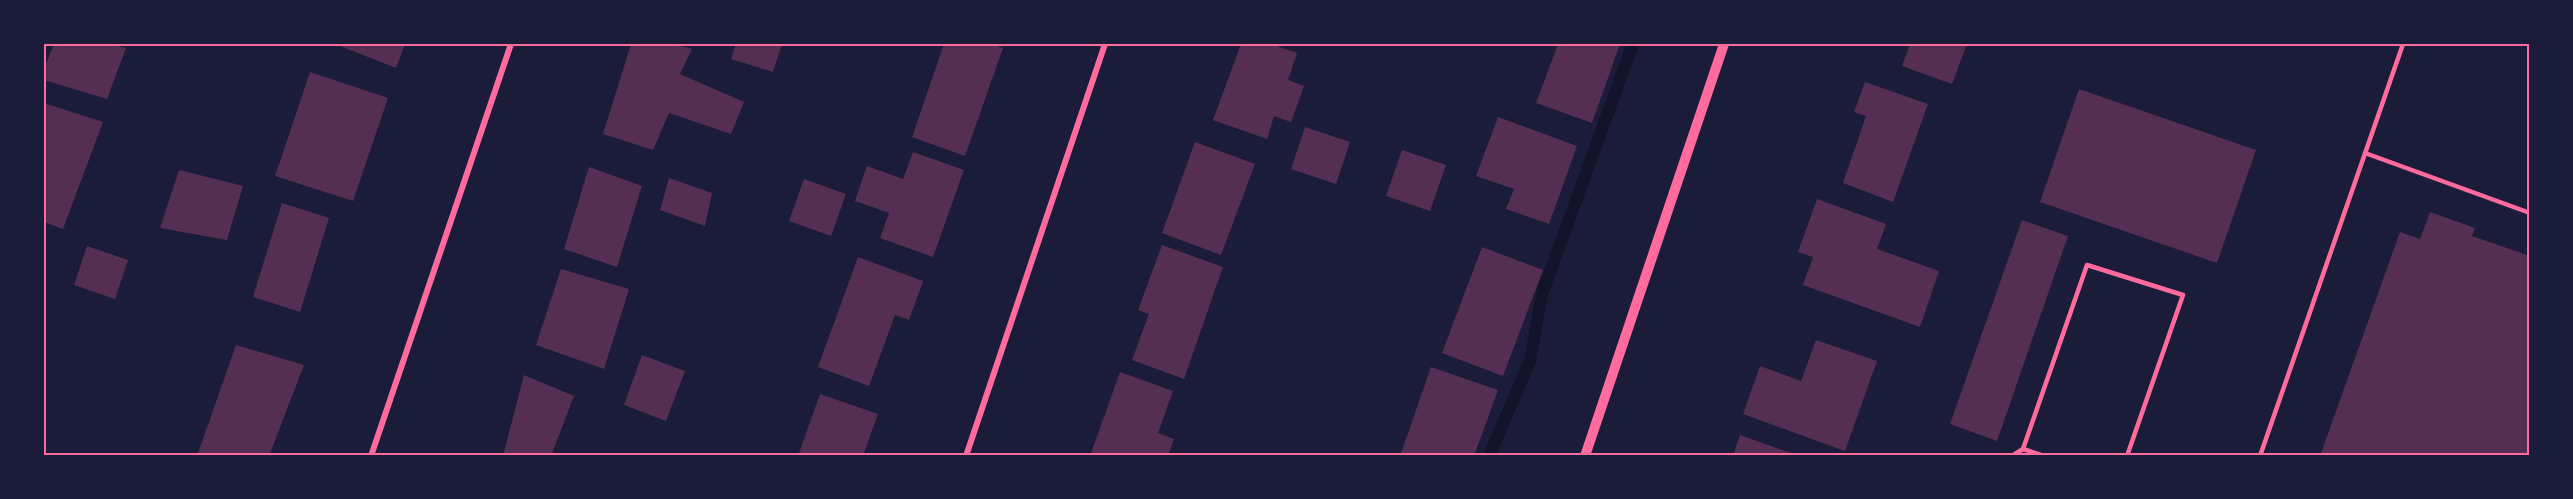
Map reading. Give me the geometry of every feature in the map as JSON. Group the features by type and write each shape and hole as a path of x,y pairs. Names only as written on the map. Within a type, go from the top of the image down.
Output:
{"street":[{"path":"371,456 512,44"},
{"path":"966,456 1105,44"},
{"path":"1586,456 1725,44"}],"lane":[{"path":"2260,456 2403,44"},
{"path":"2365,153 2529,213"},
{"path":"2012,456 2023,449 2087,265 2183,295 2127,456"},
{"path":"2023,449 2044,456"}],"building":[{"path":"54,44 110,44 126,48 107,99 44,80 44,69"},
{"path":"335,44 405,44 396,68"},
{"path":"631,44 674,44 692,49 680,74 744,102 731,134 669,113 653,150 603,134"},
{"path":"736,44 782,44 773,72 731,59"},
{"path":"944,44 990,44 1003,48 965,156 912,137"},
{"path":"1241,44 1271,44 1297,53 1288,80 1304,86 1291,122 1274,116 1267,139 1213,120"},
{"path":"1558,44 1620,44 1592,123 1536,103"},
{"path":"1910,44 1967,44 1952,84 1902,66"},
{"path":"310,72 388,98 353,201 275,176"},
{"path":"1865,82 1928,104 1893,202 1843,183 1866,116 1854,112"},
{"path":"2079,89 2256,150 2217,263 2040,202"},
{"path":"44,103 103,122 63,229 44,222"},
{"path":"1498,117 1577,146 1549,224 1506,209 1514,189 1476,176"},
{"path":"1305,127 1350,142 1336,184 1291,169"},
{"path":"1195,142 1255,164 1221,255 1162,233"},
{"path":"1402,150 1446,165 1430,211 1386,196"},
{"path":"913,152 964,170 933,257 880,238 889,213 855,201 867,166 903,179"},
{"path":"589,167 642,186 617,267 564,249"},
{"path":"179,170 243,186 227,240 160,228"},
{"path":"669,178 712,193 705,226 660,210"},
{"path":"804,179 846,194 831,236 789,221"},
{"path":"1817,199 1886,224 1877,249 1939,271 1920,327 1803,285 1813,257 1798,252"},
{"path":"282,203 329,218 300,312 253,297"},
{"path":"2430,212 2475,228 2472,236 2530,256 2530,456 2320,456 2400,232 2420,239"},
{"path":"2022,220 2068,236 1997,441 1950,424"},
{"path":"1162,245 1223,267 1184,379 1132,360 1149,314 1138,310"},
{"path":"87,246 128,260 115,299 74,285"},
{"path":"1482,247 1543,270 1503,376 1442,353"},
{"path":"858,257 923,281 909,320 895,315 869,386 818,367"},
{"path":"561,269 629,289 604,369 536,345"},
{"path":"1816,340 1877,361 1845,451 1743,414 1760,366 1801,381"},
{"path":"236,345 304,365 269,456 197,456"},
{"path":"642,355 685,371 666,421 624,405"},
{"path":"1431,367 1498,390 1474,456 1400,456"},
{"path":"1120,372 1173,391 1158,433 1174,439 1168,456 1090,456"},
{"path":"524,375 574,396 551,456 503,456"},
{"path":"820,394 878,414 863,456 798,456"},
{"path":"1740,435 1796,455 1796,456 1733,456"}],"waterway":[{"path":"1489,456 1530,361 1542,294 1633,44"}]}
